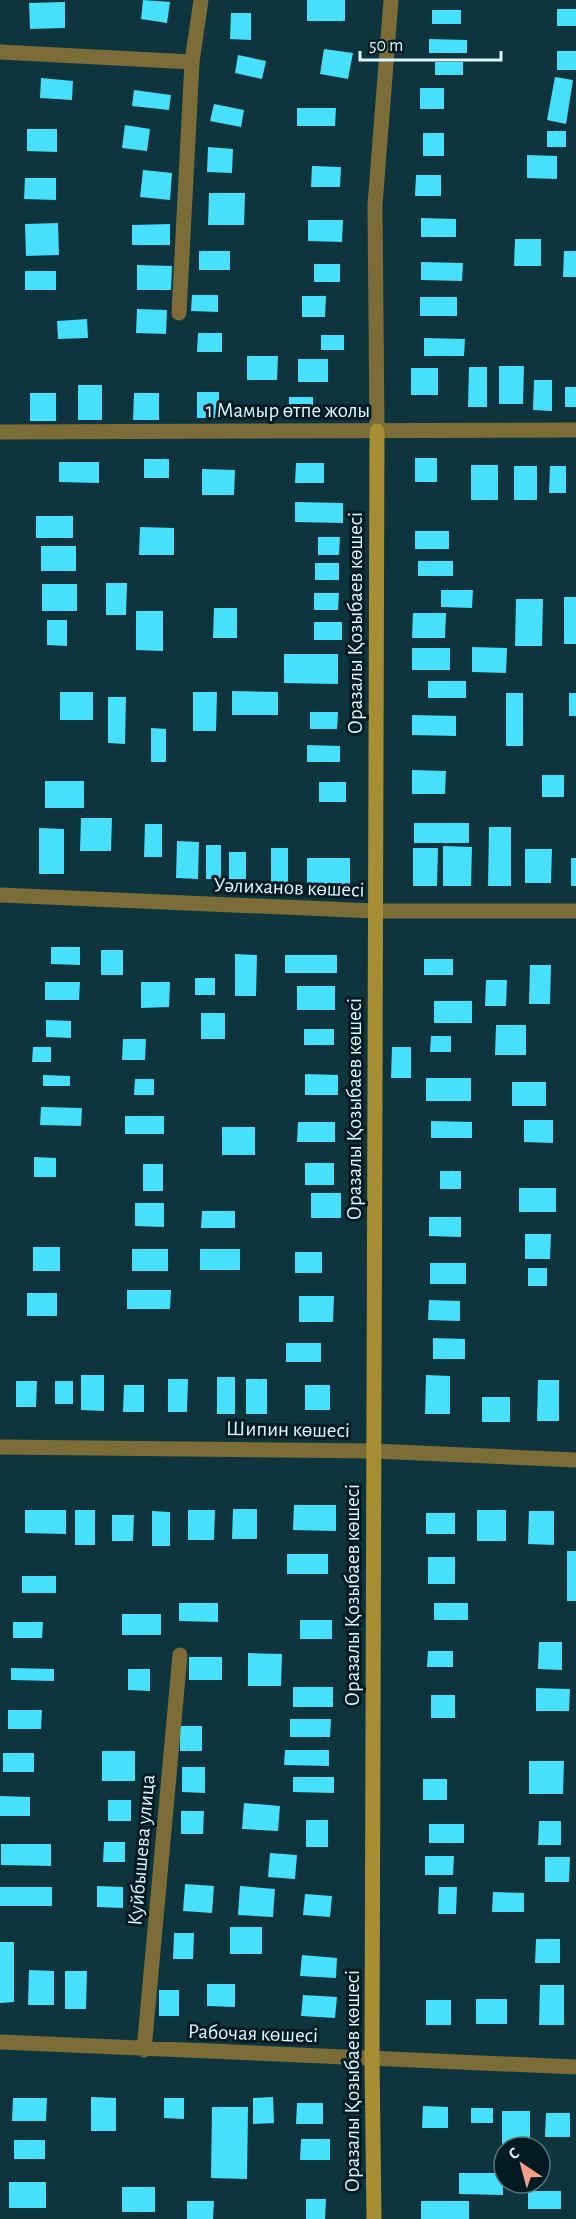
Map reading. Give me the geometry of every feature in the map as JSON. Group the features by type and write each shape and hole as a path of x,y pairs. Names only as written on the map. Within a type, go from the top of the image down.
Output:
{"street":[{"path":"179,313 192,62 201,0"},
{"name":"Оразалы Қозыбаев көшесі","path":"374,2219 372,2058 377,431 375,205 391,0"},
{"path":"0,52 192,62"},
{"name":"1 Мамыр өтпе жолы","path":"0,432 576,430"},
{"name":"Уәлиханов көшесі","path":"0,896 375,911 576,911"},
{"name":"Шипин көшесі","path":"0,1447 374,1452 576,1460"},
{"name":"Куйбышева улица","path":"144,2050 180,1655"},
{"name":"Рабочая көшесі","path":"0,2042 576,2067"}],"building":[{"path":"143,0 170,2 167,23 141,19"},
{"path":"307,0 345,0 345,21 307,21"},
{"path":"65,2 65,28 30,29 29,3"},
{"path":"557,9 576,9 576,26 557,26"},
{"path":"432,10 461,10 461,24 432,24"},
{"path":"231,13 251,13 251,40 230,39"},
{"path":"429,39 467,40 467,53 429,53"},
{"path":"324,49 353,53 348,79 320,74"},
{"path":"557,51 576,51 576,70 557,70"},
{"path":"238,55 266,61 262,79 235,73"},
{"path":"435,62 463,62 463,75 435,75"},
{"path":"555,77 573,80 566,124 547,120"},
{"path":"41,78 73,81 72,100 40,98"},
{"path":"420,88 444,88 444,109 420,109"},
{"path":"134,90 171,95 169,110 132,106"},
{"path":"214,104 244,110 241,127 210,121"},
{"path":"297,108 336,108 335,126 297,126"},
{"path":"125,125 150,129 147,151 122,148"},
{"path":"27,129 57,129 57,152 27,151"},
{"path":"547,131 566,131 566,147 547,147"},
{"path":"423,133 444,133 444,156 423,156"},
{"path":"208,147 233,149 232,173 207,172"},
{"path":"527,155 557,156 557,179 527,178"},
{"path":"312,166 341,167 340,187 311,187"},
{"path":"143,170 172,173 170,200 140,197"},
{"path":"416,175 441,175 441,196 415,196"},
{"path":"25,178 56,178 56,200 24,199"},
{"path":"209,193 245,193 244,225 208,225"},
{"path":"421,218 456,219 456,237 421,237"},
{"path":"308,220 343,220 342,242 308,241"},
{"path":"58,223 59,255 26,256 25,224"},
{"path":"170,224 170,245 132,245 132,225"},
{"path":"515,239 541,239 541,266 514,266"},
{"path":"199,251 230,251 230,270 199,270"},
{"path":"564,251 576,251 576,277 563,277"},
{"path":"421,262 463,263 462,281 421,280"},
{"path":"314,264 340,264 340,282 314,282"},
{"path":"137,265 172,266 171,290 137,290"},
{"path":"25,271 56,271 56,290 25,290"},
{"path":"192,295 218,295 218,312 191,311"},
{"path":"302,296 326,296 325,317 302,317"},
{"path":"420,297 457,297 457,316 420,316"},
{"path":"137,309 167,310 166,334 136,333"},
{"path":"87,319 88,338 58,339 57,321"},
{"path":"198,333 222,333 222,352 197,352"},
{"path":"321,335 344,335 344,350 321,350"},
{"path":"424,338 465,339 464,356 424,356"},
{"path":"247,356 278,356 277,380 247,380"},
{"path":"298,359 328,359 328,382 298,382"},
{"path":"499,366 524,366 523,404 499,404"},
{"path":"469,367 487,367 487,407 468,407"},
{"path":"411,368 438,368 438,395 411,395"},
{"path":"534,380 552,380 552,411 533,410"},
{"path":"78,385 102,385 102,420 78,420"},
{"path":"565,387 576,387 576,407 565,407"},
{"path":"197,392 219,392 219,418 197,418"},
{"path":"30,393 56,393 56,421 30,421"},
{"path":"134,393 159,393 159,420 133,420"},
{"path":"289,397 313,397 313,416 289,416"},
{"path":"415,458 437,458 437,482 415,482"},
{"path":"144,459 169,459 169,478 144,478"},
{"path":"59,462 99,462 99,483 59,482"},
{"path":"296,463 324,463 324,483 295,483"},
{"path":"471,465 498,465 498,500 471,500"},
{"path":"514,466 537,466 537,500 514,500"},
{"path":"550,466 566,466 566,493 549,493"},
{"path":"202,469 235,470 234,495 202,495"},
{"path":"295,502 343,503 343,523 295,522"},
{"path":"36,516 73,516 73,538 36,538"},
{"path":"140,527 174,528 174,555 139,555"},
{"path":"415,531 449,531 449,549 415,549"},
{"path":"318,537 340,537 339,555 318,555"},
{"path":"41,546 76,546 76,571 41,571"},
{"path":"418,561 453,561 453,576 418,576"},
{"path":"315,563 339,563 339,580 315,580"},
{"path":"106,583 127,583 126,615 106,615"},
{"path":"42,584 77,584 77,611 42,611"},
{"path":"441,590 473,590 472,608 441,607"},
{"path":"314,593 339,593 338,610 314,610"},
{"path":"564,597 576,597 576,644 564,644"},
{"path":"516,599 543,599 542,646 515,646"},
{"path":"214,608 237,608 237,638 213,638"},
{"path":"136,611 163,611 163,651 136,650"},
{"path":"413,613 446,613 445,638 412,638"},
{"path":"47,620 67,620 67,646 47,645"},
{"path":"314,622 342,622 342,640 314,640"},
{"path":"472,647 507,648 506,673 472,672"},
{"path":"412,648 450,648 450,670 412,670"},
{"path":"284,654 338,654 338,684 284,683"},
{"path":"428,681 466,681 466,698 428,698"},
{"path":"232,691 278,692 278,715 232,715"},
{"path":"60,692 93,692 93,720 60,720"},
{"path":"193,692 217,692 216,731 193,731"},
{"path":"506,693 523,693 523,746 506,746"},
{"path":"569,693 576,693 576,716 569,716"},
{"path":"108,697 126,697 125,744 108,743"},
{"path":"310,712 338,712 337,729 310,729"},
{"path":"412,715 456,716 456,736 412,735"},
{"path":"151,728 166,729 166,762 151,762"},
{"path":"307,745 340,746 340,762 307,762"},
{"path":"412,770 446,771 445,794 412,794"},
{"path":"542,775 564,775 564,797 542,797"},
{"path":"45,781 84,781 84,808 45,808"},
{"path":"319,782 346,782 346,802 319,802"},
{"path":"81,818 112,818 111,851 80,851"},
{"path":"414,823 469,823 469,843 414,843"},
{"path":"145,824 162,824 162,857 144,857"},
{"path":"489,827 511,827 511,886 488,886"},
{"path":"39,828 64,829 64,874 39,874"},
{"path":"177,841 199,842 198,879 176,878"},
{"path":"206,845 221,845 221,879 206,879"},
{"path":"443,846 472,847 471,886 443,886"},
{"path":"271,848 288,848 288,887 271,886"},
{"path":"413,848 438,848 437,886 413,886"},
{"path":"525,849 552,849 551,883 525,883"},
{"path":"229,852 246,852 246,879 229,879"},
{"path":"307,858 350,858 350,890 307,890"},
{"path":"571,858 576,858 576,886 571,886"},
{"path":"51,947 80,947 80,965 51,964"},
{"path":"101,950 123,950 123,975 101,975"},
{"path":"235,954 257,955 256,996 235,996"},
{"path":"285,955 337,955 337,973 285,973"},
{"path":"424,959 453,959 453,975 424,975"},
{"path":"530,965 551,965 550,1004 529,1004"},
{"path":"195,978 215,978 215,995 195,995"},
{"path":"486,980 507,980 506,1006 485,1006"},
{"path":"45,982 80,982 79,1000 45,1000"},
{"path":"141,982 170,982 169,1007 141,1008"},
{"path":"297,986 335,986 335,1010 297,1010"},
{"path":"434,1001 472,1001 472,1023 434,1023"},
{"path":"201,1013 225,1013 225,1039 201,1039"},
{"path":"46,1020 71,1021 71,1038 46,1037"},
{"path":"496,1025 526,1025 526,1055 495,1055"},
{"path":"304,1029 334,1029 334,1045 304,1045"},
{"path":"431,1036 451,1036 451,1052 430,1052"},
{"path":"123,1039 146,1039 145,1060 122,1060"},
{"path":"33,1047 51,1047 51,1062 32,1062"},
{"path":"392,1047 411,1047 411,1078 391,1078"},
{"path":"305,1074 338,1075 338,1095 305,1095"},
{"path":"43,1075 70,1076 70,1086 43,1086"},
{"path":"426,1078 471,1078 471,1101 426,1101"},
{"path":"135,1079 154,1079 154,1095 134,1095"},
{"path":"512,1082 546,1082 546,1106 512,1106"},
{"path":"41,1107 82,1108 81,1126 40,1125"},
{"path":"125,1116 164,1116 164,1134 125,1134"},
{"path":"524,1120 553,1120 553,1143 524,1142"},
{"path":"431,1121 472,1122 472,1138 431,1138"},
{"path":"298,1122 335,1122 335,1142 297,1142"},
{"path":"222,1127 255,1127 255,1155 222,1155"},
{"path":"34,1157 56,1158 56,1177 34,1177"},
{"path":"305,1163 334,1163 334,1185 305,1185"},
{"path":"143,1164 163,1164 163,1191 143,1191"},
{"path":"440,1171 461,1171 461,1189 440,1189"},
{"path":"519,1188 556,1188 556,1212 519,1212"},
{"path":"311,1193 341,1193 341,1218 311,1218"},
{"path":"135,1203 164,1203 164,1227 135,1226"},
{"path":"202,1211 235,1211 235,1228 201,1228"},
{"path":"429,1217 461,1217 461,1237 429,1236"},
{"path":"525,1234 551,1234 550,1259 525,1259"},
{"path":"33,1247 60,1247 60,1271 33,1271"},
{"path":"132,1249 168,1249 168,1271 132,1271"},
{"path":"200,1249 240,1249 240,1270 200,1270"},
{"path":"295,1252 322,1252 322,1273 295,1273"},
{"path":"430,1263 466,1263 466,1284 430,1284"},
{"path":"528,1268 547,1268 547,1286 528,1286"},
{"path":"127,1290 171,1290 170,1309 127,1309"},
{"path":"27,1293 57,1293 57,1316 27,1316"},
{"path":"299,1296 334,1296 333,1322 299,1322"},
{"path":"429,1300 460,1301 460,1321 428,1320"},
{"path":"433,1338 465,1339 465,1359 433,1359"},
{"path":"286,1343 321,1343 321,1362 286,1362"},
{"path":"81,1375 104,1375 104,1411 81,1410"},
{"path":"426,1375 450,1376 450,1414 425,1414"},
{"path":"217,1377 235,1377 235,1414 217,1414"},
{"path":"168,1379 188,1379 187,1412 168,1412"},
{"path":"246,1379 267,1379 267,1414 246,1414"},
{"path":"538,1380 559,1380 559,1421 537,1421"},
{"path":"16,1381 37,1381 36,1407 16,1407"},
{"path":"55,1381 73,1381 73,1404 55,1404"},
{"path":"124,1385 144,1385 144,1412 123,1412"},
{"path":"305,1385 330,1385 330,1410 305,1410"},
{"path":"482,1397 510,1397 510,1422 482,1422"},
{"path":"294,1505 336,1505 336,1531 293,1530"},
{"path":"233,1509 257,1509 257,1539 232,1539"},
{"path":"25,1510 66,1510 66,1534 25,1533"},
{"path":"75,1510 95,1510 95,1545 75,1545"},
{"path":"188,1510 215,1510 214,1540 188,1540"},
{"path":"477,1510 506,1510 506,1541 477,1541"},
{"path":"152,1511 170,1512 170,1546 152,1546"},
{"path":"529,1511 554,1511 554,1545 528,1544"},
{"path":"426,1513 455,1513 455,1534 426,1534"},
{"path":"112,1515 134,1515 133,1541 112,1541"},
{"path":"567,1551 576,1551 576,1601 567,1601"},
{"path":"287,1554 328,1554 328,1574 287,1574"},
{"path":"428,1557 455,1557 455,1584 428,1584"},
{"path":"22,1576 56,1576 56,1593 22,1593"},
{"path":"179,1603 218,1603 218,1622 179,1621"},
{"path":"434,1603 468,1603 468,1620 434,1620"},
{"path":"122,1614 161,1614 161,1635 122,1635"},
{"path":"300,1620 332,1620 332,1639 300,1639"},
{"path":"13,1622 43,1622 42,1638 13,1638"},
{"path":"539,1642 562,1642 562,1670 538,1669"},
{"path":"428,1651 453,1651 453,1667 427,1667"},
{"path":"248,1653 282,1654 281,1686 248,1686"},
{"path":"189,1657 222,1657 222,1680 189,1680"},
{"path":"11,1668 54,1669 54,1681 11,1680"},
{"path":"128,1669 150,1669 150,1691 128,1690"},
{"path":"293,1687 333,1687 333,1707 293,1707"},
{"path":"536,1688 570,1689 569,1711 536,1711"},
{"path":"431,1695 455,1695 455,1718 431,1718"},
{"path":"8,1710 42,1710 41,1729 8,1729"},
{"path":"290,1719 331,1719 330,1737 290,1737"},
{"path":"180,1726 202,1726 202,1751 180,1751"},
{"path":"285,1750 329,1750 329,1766 284,1765"},
{"path":"102,1751 135,1751 135,1781 102,1781"},
{"path":"3,1753 34,1753 34,1772 3,1772"},
{"path":"529,1761 564,1761 563,1794 529,1794"},
{"path":"182,1767 205,1767 205,1793 182,1792"},
{"path":"293,1777 334,1777 334,1793 293,1792"},
{"path":"423,1779 447,1779 447,1800 423,1800"},
{"path":"0,1796 30,1797 30,1816 0,1816"},
{"path":"108,1800 131,1800 131,1821 108,1821"},
{"path":"244,1803 280,1806 278,1831 242,1829"},
{"path":"181,1811 204,1811 203,1834 181,1834"},
{"path":"306,1820 328,1820 328,1847 306,1847"},
{"path":"539,1821 561,1821 561,1845 538,1845"},
{"path":"429,1824 464,1824 464,1843 429,1843"},
{"path":"104,1842 125,1842 125,1862 103,1862"},
{"path":"1,1844 51,1844 51,1866 1,1865"},
{"path":"270,1853 297,1855 295,1879 268,1877"},
{"path":"425,1856 454,1856 453,1875 425,1875"},
{"path":"545,1857 570,1857 569,1882 545,1882"},
{"path":"185,1884 214,1886 212,1913 183,1911"},
{"path":"97,1886 123,1887 123,1908 97,1907"},
{"path":"240,1886 275,1889 273,1917 238,1915"},
{"path":"0,1887 52,1887 52,1906 0,1906"},
{"path":"439,1887 457,1887 456,1914 438,1914"},
{"path":"493,1892 524,1893 524,1912 492,1912"},
{"path":"305,1894 332,1896 330,1917 303,1915"},
{"path":"230,1927 262,1927 262,1954 230,1954"},
{"path":"174,1933 194,1933 193,1959 173,1959"},
{"path":"536,1939 560,1939 560,1963 535,1963"},
{"path":"0,1942 14,1942 14,2002 0,2003"},
{"path":"302,1955 337,1958 336,1978 300,1976"},
{"path":"29,1970 54,1971 54,2005 28,2005"},
{"path":"65,1971 87,1971 86,2009 65,2009"},
{"path":"207,1984 235,1984 235,2007 207,2006"},
{"path":"540,1985 564,1985 564,2025 539,2025"},
{"path":"159,1990 179,1990 179,2016 159,2016"},
{"path":"303,1995 337,1997 335,2018 301,2016"},
{"path":"476,1999 507,1999 507,2024 476,2024"},
{"path":"426,2000 451,2000 451,2025 426,2025"},
{"path":"91,2097 116,2098 116,2131 91,2131"},
{"path":"273,2097 274,2123 253,2124 253,2098"},
{"path":"13,2098 47,2098 46,2121 12,2121"},
{"path":"164,2098 184,2098 184,2119 164,2118"},
{"path":"297,2103 323,2103 323,2124 296,2124"},
{"path":"423,2106 448,2107 448,2128 422,2128"},
{"path":"212,2107 248,2107 247,2179 211,2178"},
{"path":"471,2108 493,2108 493,2123 471,2123"},
{"path":"502,2111 530,2111 530,2135 502,2135"},
{"path":"546,2113 570,2113 570,2137 545,2135"},
{"path":"301,2139 330,2139 330,2160 300,2160"},
{"path":"14,2140 45,2140 45,2159 14,2159"},
{"path":"459,2173 492,2173 492,2195 459,2194"},
{"path":"9,2182 46,2182 46,2208 9,2208"},
{"path":"122,2187 155,2187 155,2212 122,2212"},
{"path":"552,2191 561,2191 561,2209 528,2209 528,2195 552,2195"},
{"path":"306,2199 326,2199 325,2219 306,2219"},
{"path":"187,2201 214,2201 213,2219 187,2219"},
{"path":"421,2201 469,2201 469,2219 421,2219"}]}
